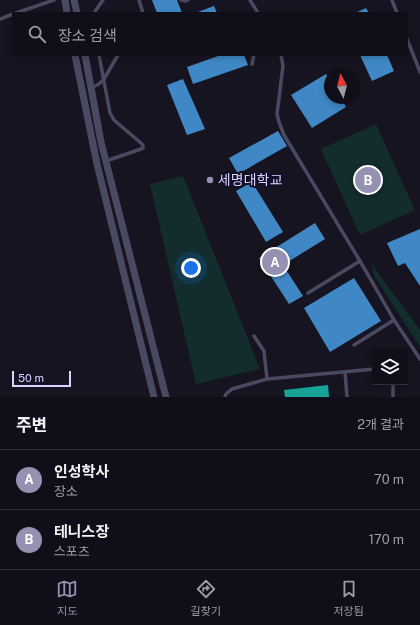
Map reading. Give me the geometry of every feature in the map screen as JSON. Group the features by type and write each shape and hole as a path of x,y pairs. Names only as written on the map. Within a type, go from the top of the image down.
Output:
{"street":[{"path":"65,0 67,12"},
{"path":"74,0 77,12"},
{"path":"75,56 97,164 154,397"},
{"path":"85,56 101,142 166,397"},
{"path":"82,90 91,88"},
{"path":"97,164 106,161"},
{"path":"142,346 152,344"}],"lane":[{"path":"19,12 54,0"},
{"path":"95,12 103,0"},
{"path":"139,0 143,12"},
{"path":"181,0 188,0"},
{"path":"250,0 257,12"},
{"path":"392,0 397,12"},
{"path":"0,18 12,14"},
{"path":"408,41 420,72"},
{"path":"99,56 110,113 114,120 143,146 141,150 106,161"},
{"path":"91,88 99,84 104,79 117,56"},
{"path":"252,64 254,56"},
{"path":"281,56 283,66 277,114 284,134 394,320 420,358"},
{"path":"308,293 360,261"},
{"path":"354,345 394,320"},
{"path":"254,336 264,351 267,379"},
{"path":"225,397 226,394 232,389 267,379 372,369"},
{"path":"345,372 347,397"},
{"path":"392,385 393,397"}],"green space":[{"path":"376,124 415,210 360,235 321,149"},
{"path":"183,176 260,369 196,384 150,184"},
{"path":"371,263 420,330 420,347 375,277"}],"building: 학교":[{"path":"152,0 177,0 182,12 157,12"},
{"path":"214,6 217,12 198,12"},
{"path":"366,8 368,12 357,12"},
{"path":"218,56 244,56 248,65 193,84 187,67"},
{"path":"360,56 387,56 394,71 372,81"},
{"path":"324,75 324,104 344,104 346,107 312,128 291,95"},
{"path":"183,79 205,129 187,135 167,85"},
{"path":"278,131 287,146 238,174 229,158"},
{"path":"252,182 283,232 266,242 236,191"},
{"path":"315,223 325,239 283,265 303,296 289,304 259,258"},
{"path":"420,229 420,286 405,263 398,266 387,243"},
{"path":"354,278 381,321 330,352 304,308"}],"building: 공공":[{"path":"328,385 329,397 285,397 284,390"}],"place":[{"name":"세명대학교","path":"210,180"},
{"name":"테니스장","path":"368,180"},
{"name":"인성학사","path":"275,262"}]}
